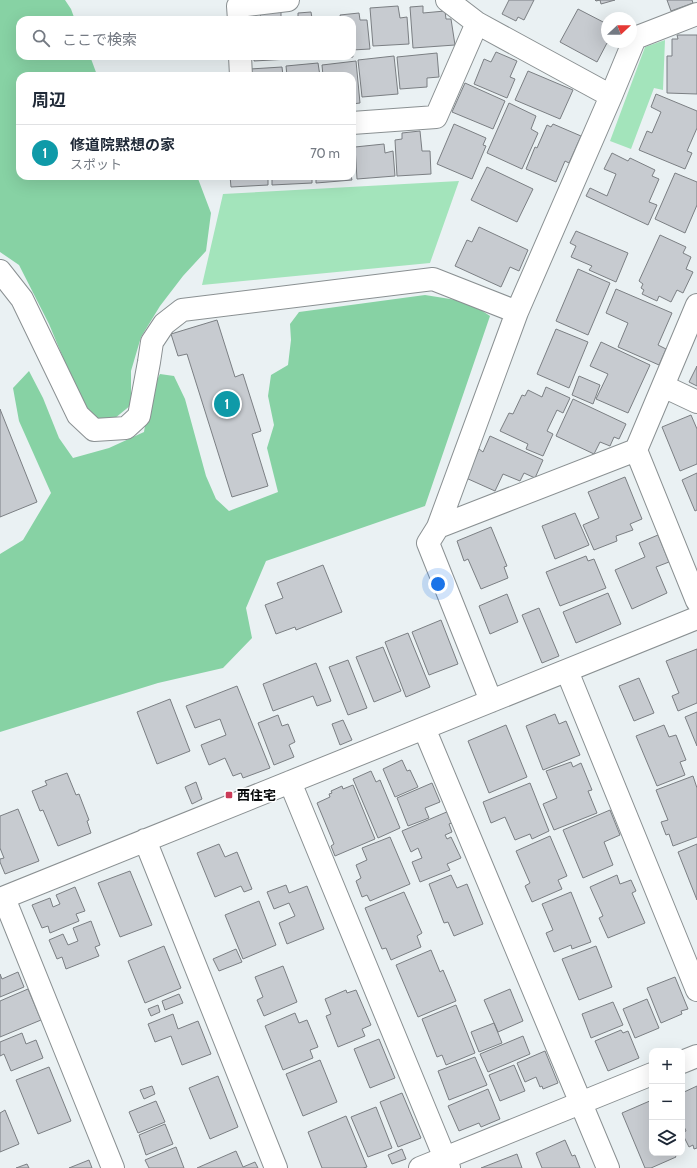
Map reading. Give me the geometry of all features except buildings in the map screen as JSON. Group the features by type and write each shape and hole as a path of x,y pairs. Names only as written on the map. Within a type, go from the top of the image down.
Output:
{"street":[{"path":"239,16 238,6 288,0"},
{"path":"447,0 477,23 611,96"},
{"path":"491,701 428,542 438,527 518,312 635,38 697,14"},
{"path":"356,123 436,117 477,23"},
{"path":"240,60 241,72"},
{"path":"0,271 22,299 78,415 94,430 126,428 139,416 152,342 164,324 182,310 433,279 518,312"},
{"path":"697,305 636,450 697,601"},
{"path":"663,386 697,402"},
{"path":"438,527 636,450"},
{"path":"114,1168 2,898 697,618"},
{"path":"567,671 697,990"},
{"path":"424,728 608,1168"},
{"path":"290,782 447,1163"},
{"path":"145,840 276,1168"},
{"path":"685,1061 697,1056"},
{"path":"420,1168 447,1163 581,1103 649,1075"}],"green space":[{"path":"0,0 65,0 74,16 16,16 16,60 91,60 96,72 16,72 16,180 199,180 211,213 206,251 183,276 160,306 141,337 131,371 131,405 109,423 87,415 49,324 19,265 0,252"},
{"path":"665,40 663,90 654,88 631,149 610,141 645,47"},
{"path":"459,181 430,263 202,285 223,194"},
{"path":"425,295 469,302 490,316 425,506 266,561 246,608 252,638 223,668 158,683 0,732 0,554 23,540 51,493 19,421 13,388 29,371 43,398 59,438 73,458 109,448 144,432 150,393 160,374 174,376 185,399 206,476 216,499 229,511 278,492 267,448 274,425 268,396 271,375 288,365 291,340 290,324 299,312"}],"place":[{"name":"修道院黙想の家","path":"227,404"},
{"name":"西住宅","path":"229,795"}]}
